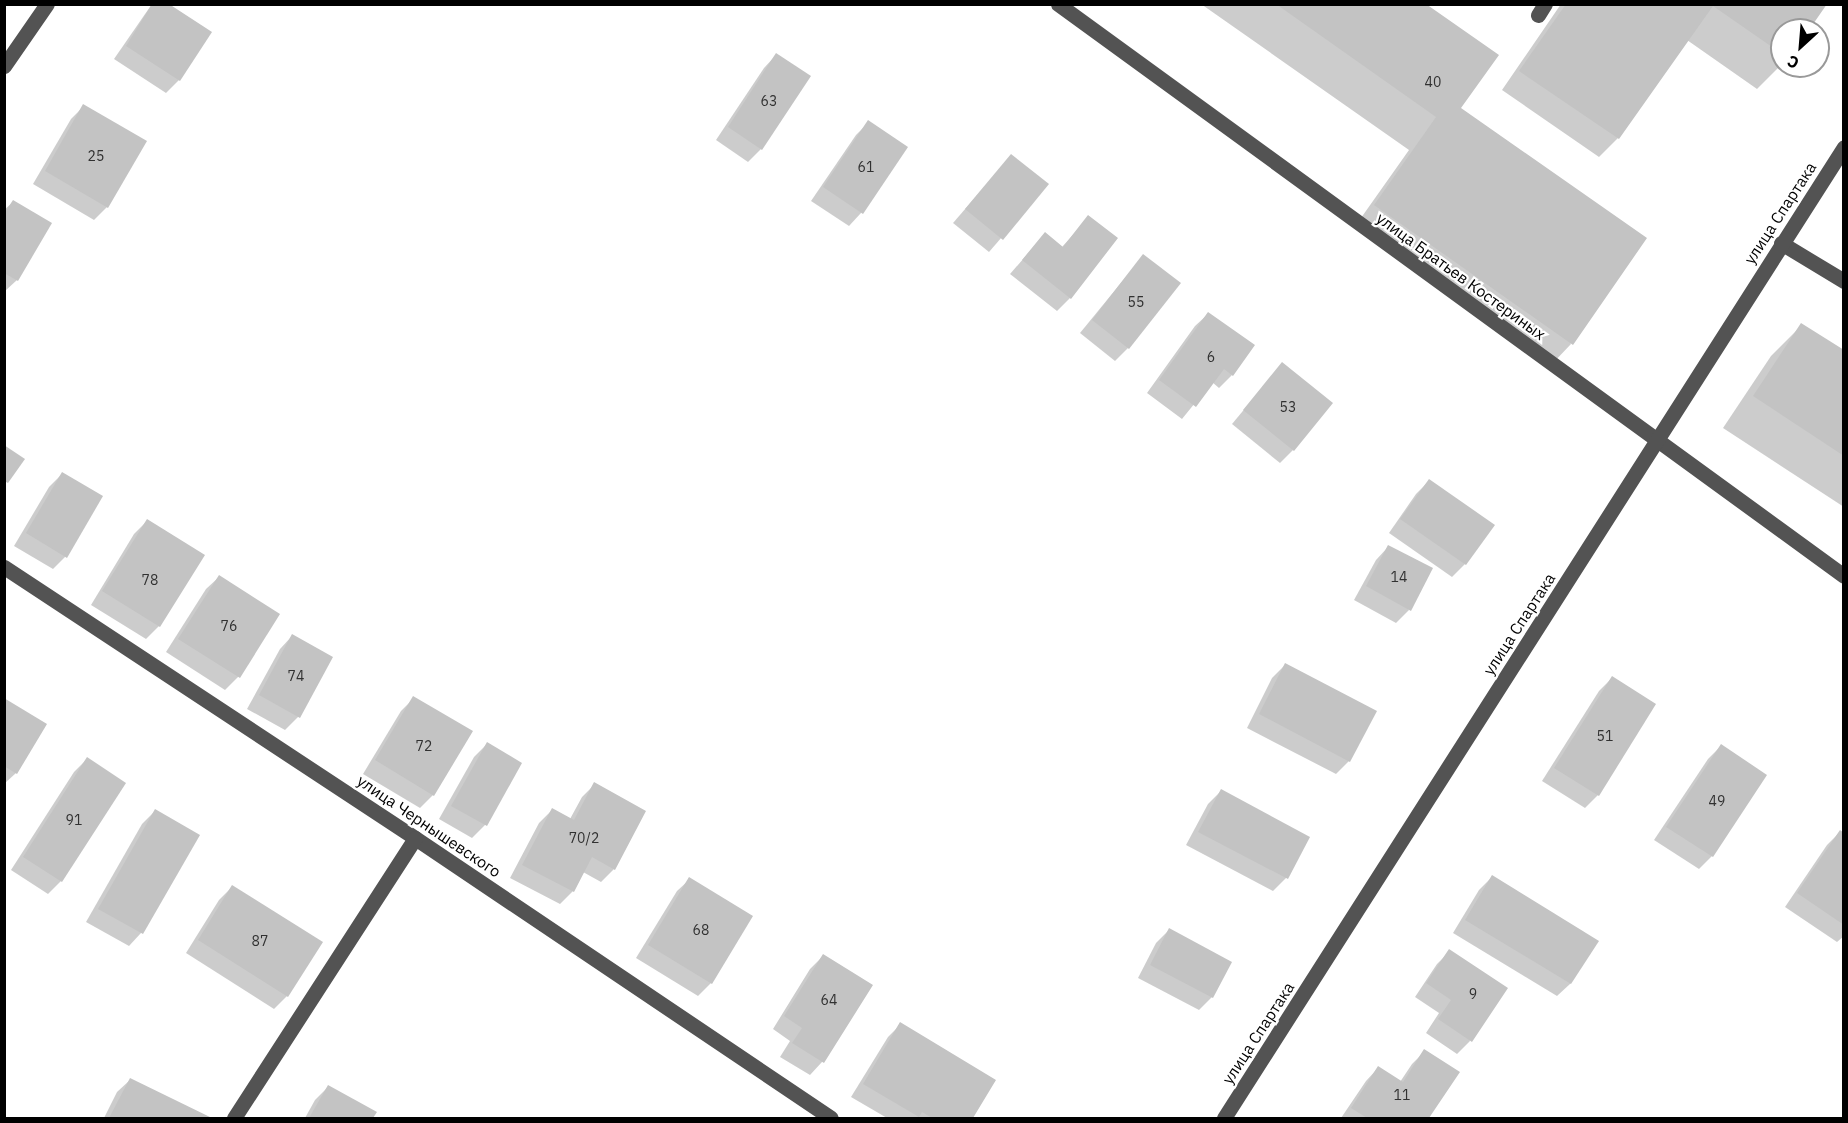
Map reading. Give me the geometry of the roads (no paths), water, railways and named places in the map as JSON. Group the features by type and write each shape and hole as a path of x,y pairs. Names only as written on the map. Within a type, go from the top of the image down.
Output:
{"street":[{"path":"4,66 47,4"},
{"name":"улица Братьев Костериных","path":"1058,4 1844,576"},
{"name":"улица Спартака","path":"1224,1119 1844,147"},
{"path":"1781,243 1844,281"},
{"name":"улица Чернышевского","path":"4,567 415,838 831,1119"},
{"path":"234,1119 415,838"}]}
